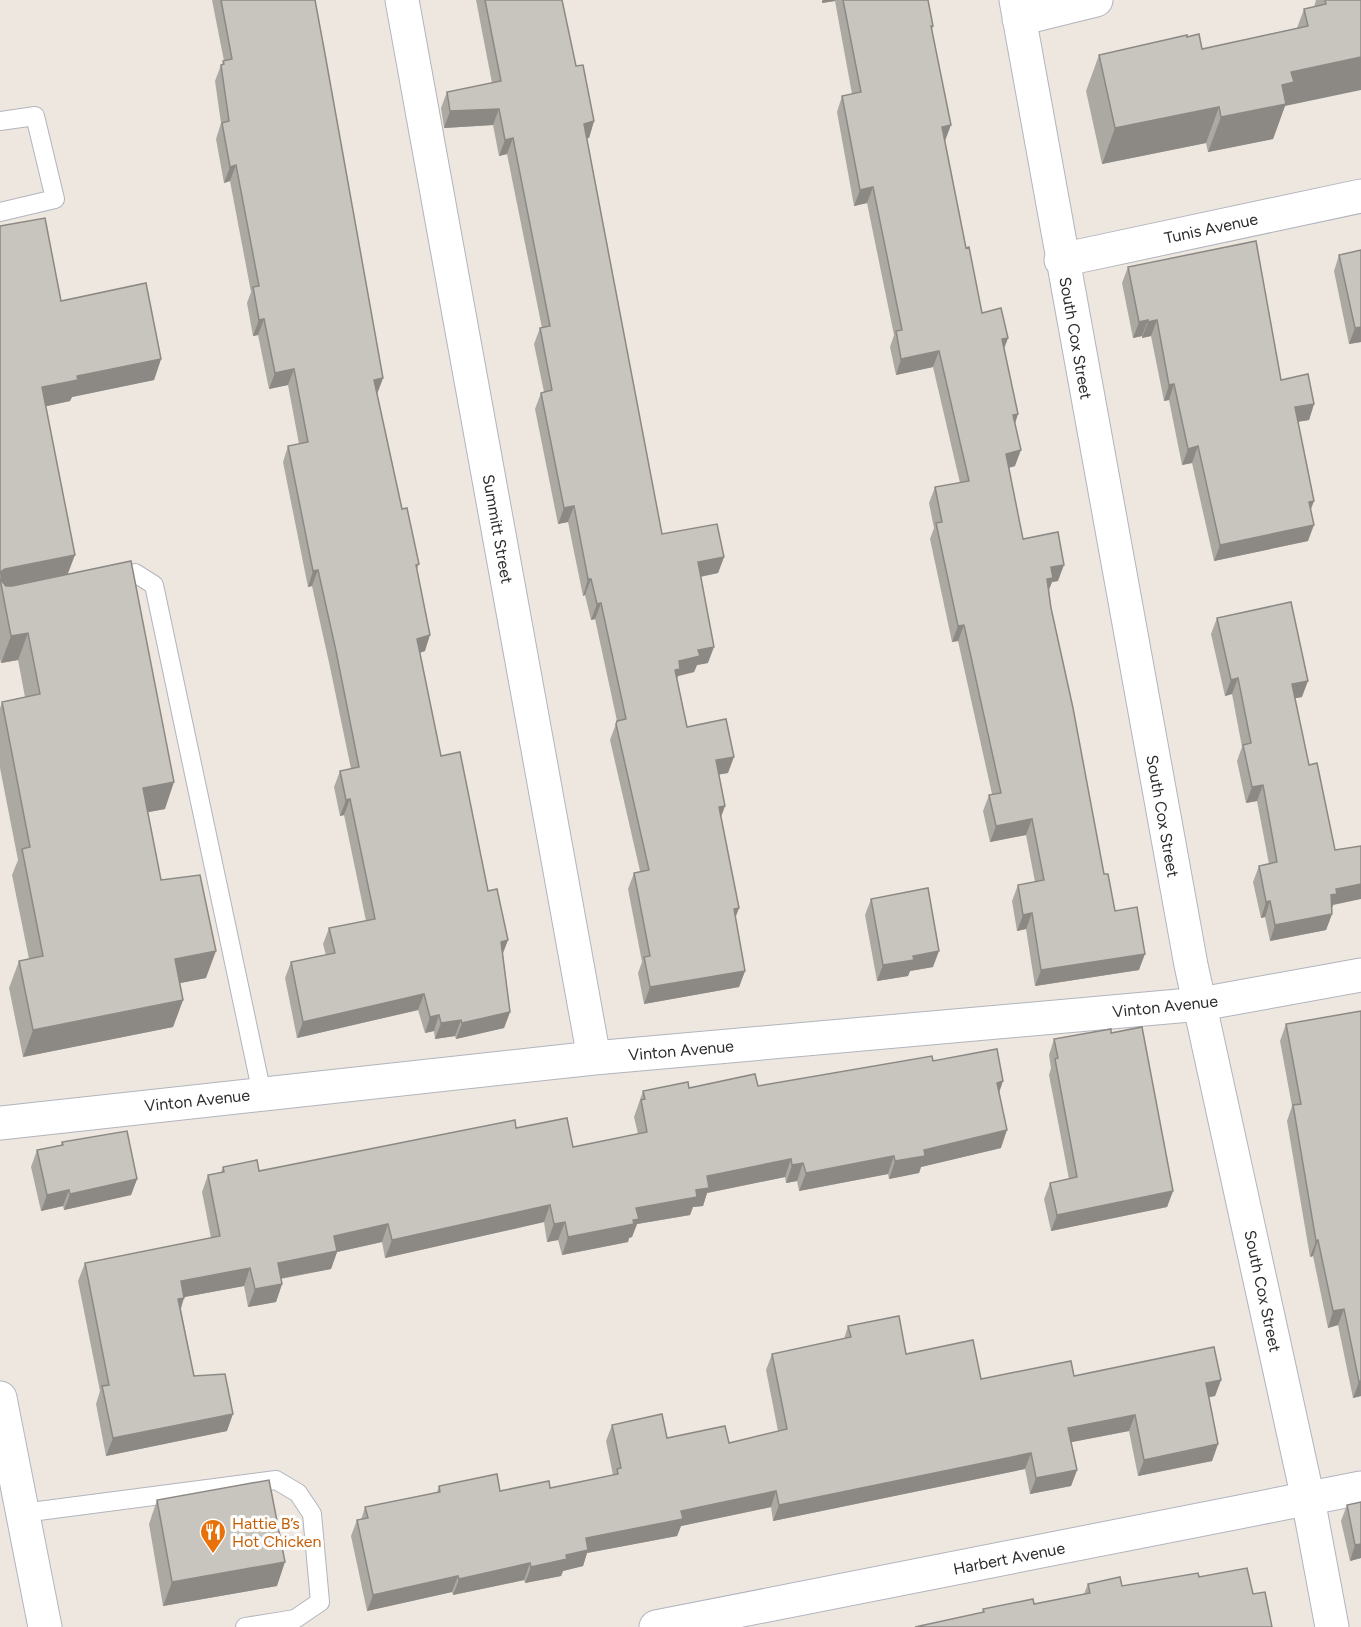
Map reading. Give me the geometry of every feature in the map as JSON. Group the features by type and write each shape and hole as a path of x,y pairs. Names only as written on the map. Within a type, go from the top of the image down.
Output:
{"street":[{"name":"Summitt Street","path":"402,0 594,1058"},
{"path":"1017,9 1096,0"},
{"name":"South Cox Street","path":"1017,9 1188,953 1308,1499 1332,1627"},
{"name":"Tunis Avenue","path":"1061,260 1361,196"},
{"name":"Vinton Avenue","path":"0,1123 594,1058 1201,1004 1361,975"},
{"path":"0,1398 45,1627"},
{"name":"Harbert Avenue","path":"656,1627 1361,1488"}],"lane":[{"path":"0,121 35,116 54,199 0,212"},
{"path":"90,582 135,573 154,585 262,1094"},
{"path":"23,1513 276,1480 298,1493 312,1514 320,1602 295,1619 245,1627"}],"building":[{"path":"221,0 315,0 383,378 374,380 402,509 407,508 419,564 416,565 430,635 417,639 441,756 460,752 488,891 497,889 508,940 501,942 510,1012 462,1023 461,1020 441,1023 439,1015 430,1017 424,994 303,1022 291,962 335,953 329,928 375,919 350,799 346,800 340,771 359,767 336,651 318,570 313,571 288,446 308,442 294,369 275,373 264,319 259,320 253,287 259,286 236,165 230,167 222,123 229,121 221,65 224,64 223,61 232,59"},
{"path":"485,0 562,0 576,66 583,65 594,121 584,124 662,534 717,524 724,557 698,562 714,647 698,650 700,656 679,661 680,669 675,670 687,727 726,719 734,757 716,760 725,806 719,807 739,908 734,909 745,971 650,987 644,957 650,956 634,873 649,870 616,724 617,721 626,719 601,603 597,604 591,579 588,579 574,506 564,508 541,393 552,390 540,328 550,326 513,138 505,140 499,109 450,111 447,92 501,81"},
{"path":"843,0 928,0 951,125 942,127 966,248 969,247 982,313 1001,308 1008,338 1002,339 1018,414 1013,415 1021,450 1006,454 1023,539 1058,532 1064,565 1051,567 1053,578 1047,579 1104,874 1108,874 1115,911 1137,907 1145,954 1041,970 1032,913 1023,915 1018,885 1044,880 1032,819 996,826 989,795 1001,793 964,625 958,626 936,523 942,522 935,487 969,481 939,351 901,359 896,331 902,330 873,187 860,190 842,96 861,92"},
{"path":"1325,0 1361,0 1361,57 1291,72 1294,82 1282,85 1286,104 1221,117 1219,107 1115,128 1099,55 1199,34 1202,49 1308,26 1304,9 1326,4"},
{"path":"45,218 61,301 146,283 161,359 77,376 78,380 42,387 75,555 5,569 0,572 0,226"},
{"path":"1256,241 1281,380 1308,374 1314,404 1295,407 1314,501 1309,502 1314,525 1220,545 1198,446 1188,449 1174,384 1169,385 1157,320 1139,322 1128,267"},
{"path":"1361,250 1361,327 1355,328 1339,255"},
{"path":"131,561 174,782 143,788 161,880 200,875 216,951 175,959 183,1000 33,1030 19,961 43,956 22,849 30,847 2,702 40,694 28,633 11,636 0,579 6,586 12,586"},
{"path":"1291,602 1308,681 1292,684 1309,765 1317,763 1335,850 1361,846 1361,884 1336,889 1337,894 1331,895 1332,914 1275,925 1270,901 1266,902 1259,866 1277,862 1263,785 1252,787 1243,745 1251,743 1238,678 1231,680 1217,618"},
{"path":"928,888 939,951 913,956 914,960 883,965 871,899"},
{"path":"1361,1011 1361,1381 1359,1382 1344,1309 1333,1311 1318,1240 1316,1241 1293,1105 1301,1104 1286,1024"},
{"path":"1142,1027 1173,1191 1057,1215 1050,1183 1077,1177 1055,1059 1058,1058 1054,1039 1111,1029 1111,1033"},
{"path":"997,1049 1003,1081 997,1083 1007,1130 924,1150 925,1156 895,1161 894,1156 806,1173 803,1163 792,1165 791,1159 707,1176 709,1188 696,1190 697,1197 636,1208 639,1219 633,1220 634,1224 568,1237 565,1222 554,1224 550,1205 392,1240 388,1224 334,1236 337,1251 278,1263 282,1284 255,1289 250,1268 181,1281 184,1298 178,1299 194,1376 225,1374 233,1414 113,1438 102,1386 109,1385 85,1263 220,1236 208,1175 224,1172 223,1167 257,1160 259,1171 515,1120 516,1128 567,1118 573,1147 647,1132 641,1100 645,1099 643,1091 688,1082 689,1088 755,1074 758,1086 932,1056 933,1061"},
{"path":"127,1131 137,1179 70,1194 69,1190 47,1195 37,1150 63,1145 62,1142"},
{"path":"899,1316 906,1354 973,1340 981,1379 1071,1361 1074,1376 1214,1347 1221,1380 1206,1383 1218,1444 1144,1460 1135,1415 1068,1428 1077,1470 1036,1478 1031,1453 779,1505 776,1491 681,1511 683,1519 586,1538 588,1550 566,1555 567,1559 531,1567 530,1563 459,1579 458,1576 373,1595 357,1520 368,1518 365,1507 440,1492 439,1486 497,1474 500,1491 549,1481 550,1488 618,1474 617,1469 621,1468 612,1425 662,1414 667,1438 725,1426 729,1443 787,1429 772,1354 851,1337 848,1326"},
{"name":"Hattie B’s Hot Chicken","path":"269,1480 285,1562 172,1582 157,1500"},
{"path":"1361,1502 1361,1544 1355,1545 1347,1505"},
{"path":"1247,1568 1253,1594 1265,1592 1272,1627 915,1627 984,1612 983,1609 1033,1599 1034,1604 1090,1593 1088,1584 1120,1577 1122,1586 1198,1573 1199,1577"}],"place":[{"name":"Hattie B’s Hot Chicken","path":"213,1555"}]}
